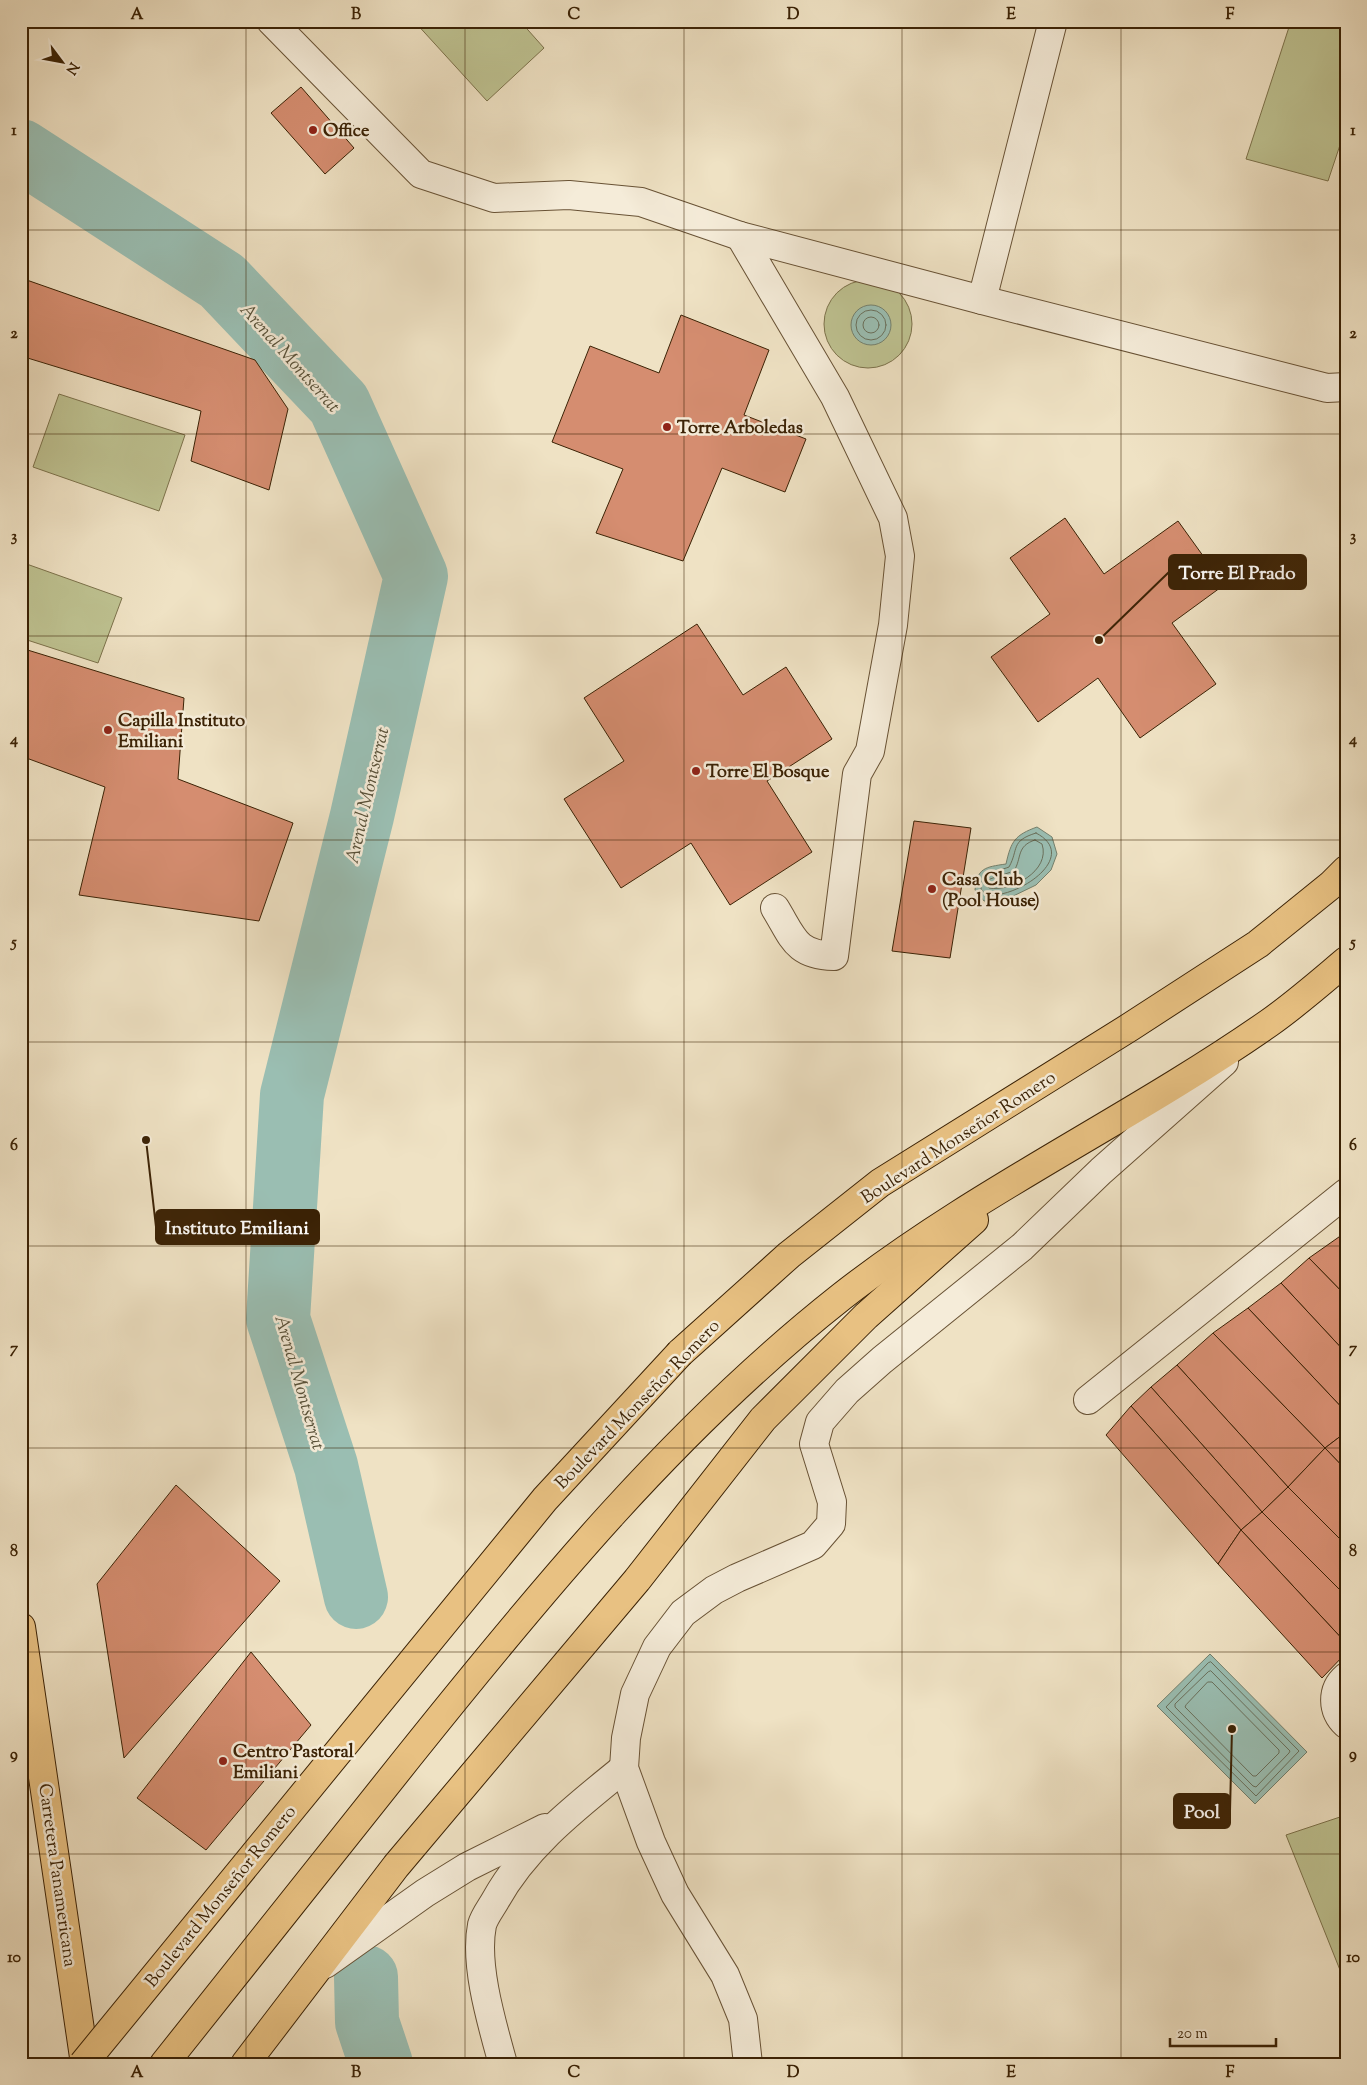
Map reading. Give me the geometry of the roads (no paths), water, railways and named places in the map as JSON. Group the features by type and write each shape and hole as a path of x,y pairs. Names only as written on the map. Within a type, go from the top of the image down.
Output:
{"main road":[{"name":"Boulevard Monseñor Romero","path":"84,2064 545,1499 680,1353 789,1255 880,1183 1130,1027 1258,944 1331,885 1346,870"},
{"path":"164,2064 442,1714 543,1592 657,1464 732,1390 826,1310 893,1257 947,1221 1101,1130 1271,1022 1346,960"},
{"path":"245,2064 396,1866 637,1580 763,1419 866,1316 1032,1170"},
{"name":"Carretera Panamericana","path":"21,1627 84,2064"}],"street":[{"path":"271,21 421,174 494,198 569,195 641,202 740,236 982,300 1327,388 1346,386"},
{"path":"982,300 1053,21"},
{"path":"740,236 835,397 892,518 900,556 893,625 870,751 857,774 834,956 818,956 799,947 775,908"},
{"path":"748,2064 743,2019 725,1975 675,1894 651,1842 624,1768 626,1738 635,1694 657,1647 683,1613 721,1586 813,1545 830,1524 832,1502 814,1444 820,1422 842,1397 882,1360 1022,1246 1101,1171 1271,1022"},
{"path":"1088,1400 1346,1193"},
{"path":"1346,1676 1338,1687 1335,1696 1337,1712 1346,1724"},
{"path":"504,2064 496,2038 480,1962 482,1924 506,1879 558,1822 624,1768"},
{"path":"320,1968 425,1893 467,1867 558,1822"}],"water":[{"path":"871,305 885,311 891,325 885,339 871,345 857,339 851,325 857,311"},
{"path":"1037,827 1052,837 1057,854 1051,870 1036,885 1005,900 984,901 975,890 980,873 987,868 1006,864 1015,840"},
{"path":"1210,1654 1307,1752 1255,1804 1157,1706"}],"waterway":[{"name":"Arenal Montserrat","path":"21,151 222,281 339,404 416,576 362,816 292,1095 278,1319 326,1466 356,1597"},
{"name":"Arenal Montserrat","path":"366,1977 367,2022 381,2064"}],"place":[{"name":"Office","path":"313,130"},
{"name":"Torre Arboledas","path":"667,427"},
{"name":"Torre El Prado","path":"1099,640"},
{"name":"Capilla Instituto Emiliani","path":"108,730"},
{"name":"Torre El Bosque","path":"696,771"},
{"name":"Casa Club (Pool House)","path":"932,889"},
{"name":"Instituto Emiliani","path":"146,1140"},
{"name":"Pool","path":"1232,1729"},
{"name":"Centro Pastoral Emiliani","path":"223,1761"}]}
